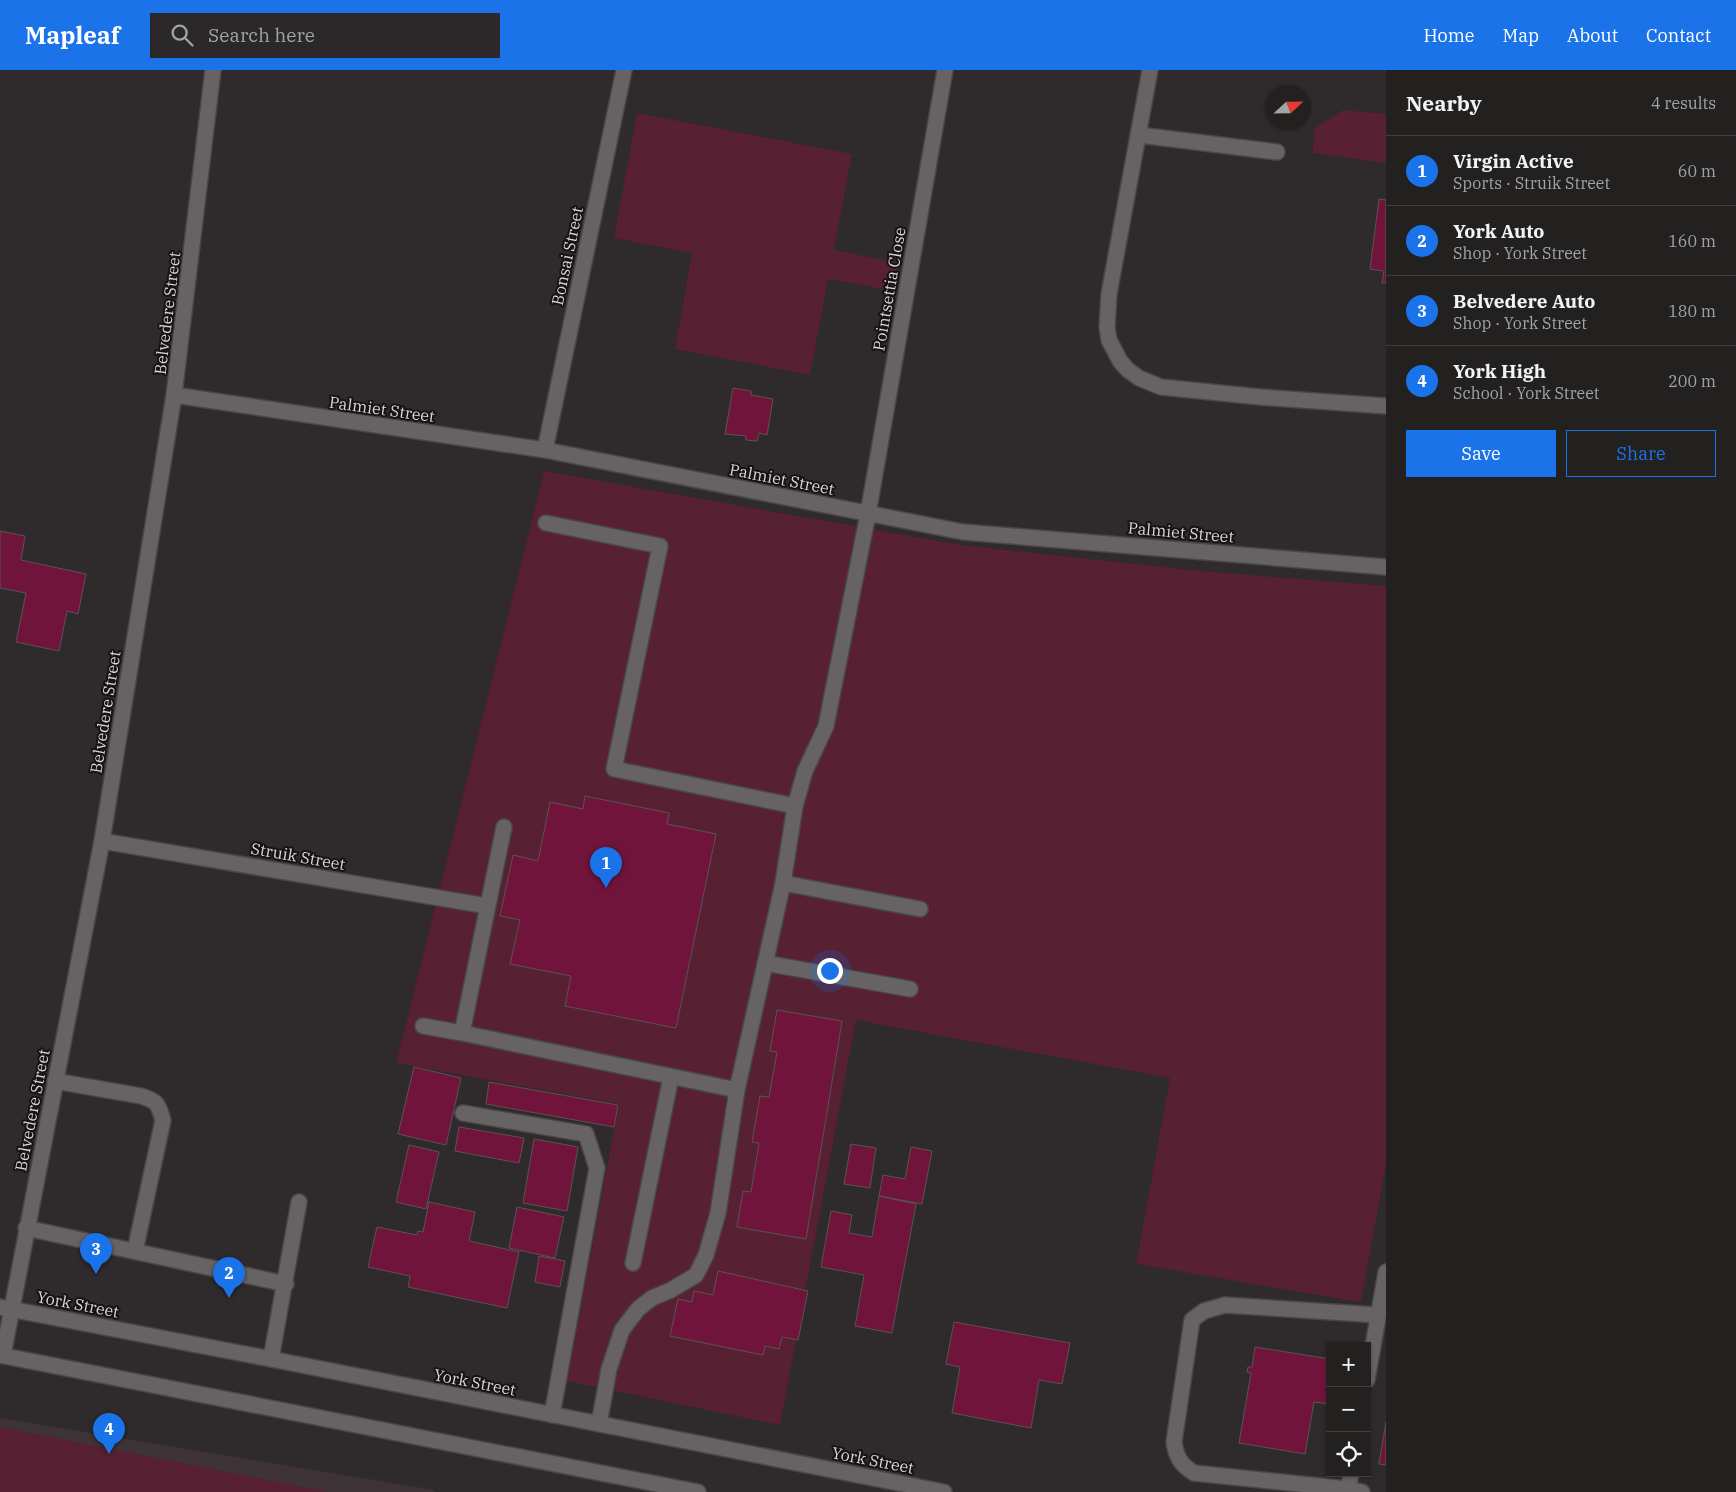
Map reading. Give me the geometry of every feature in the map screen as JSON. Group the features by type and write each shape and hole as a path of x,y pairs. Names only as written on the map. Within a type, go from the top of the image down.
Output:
{"street":[{"name":"Belvedere Street","path":"1,1355 5,1308 26,1228 102,841 174,396 213,70"},
{"name":"Bonsai Street","path":"545,450 624,70"},
{"name":"Pointsettia Close","path":"600,1424 609,1369 622,1330 638,1309 652,1298 671,1290 696,1275 706,1255 718,1213 737,1090 783,883 795,806 805,771 826,726 868,514 945,70"},
{"path":"1150,70 1109,294 1107,326 1109,340 1120,361 1139,378 1161,388 1386,406"},
{"path":"1139,135 1277,152"},
{"name":"Palmiet Street","path":"174,396 545,450 963,532 1386,567"},
{"path":"546,523 660,546 614,769 795,806"},
{"path":"462,1033 504,827"},
{"name":"Struik Street","path":"102,841 488,906"},
{"path":"783,883 920,909"},
{"path":"765,963 910,989"},
{"path":"423,1026 737,1090"},
{"path":"633,1263 671,1077"},
{"path":"55,1081 141,1096 154,1100 158,1106 163,1120 135,1251"},
{"path":"464,1113 586,1134 597,1168 552,1415"},
{"path":"271,1359 286,1284 299,1202"},
{"path":"26,1228 286,1284"},
{"path":"1371,1356 1386,1275"},
{"path":"1351,1477 1353,1491 1194,1472 1184,1466 1178,1458 1174,1442 1192,1320 1204,1311 1225,1305 1378,1315"},
{"name":"York Street","path":"5,1308 944,1492"},
{"path":"1,1355 667,1489 698,1492"}],"shaded area":[{"path":"1343,110 1386,114 1386,163 1313,153 1314,129"},
{"path":"637,113 852,154 834,250 899,263 894,291 828,279 810,375 675,349 692,253 614,238"},
{"path":"544,471 961,545 1200,571 1386,586 1386,1165 1361,1302 1136,1264 1170,1078 856,1020 780,1425 567,1381 619,1104 396,1063"},
{"path":"0,1418 435,1490 434,1492 0,1492"},
{"path":"0,1427 329,1492 0,1492"}],"building":[{"path":"1379,199 1386,200 1386,283 1382,283 1384,271 1370,269"},
{"path":"733,388 751,391 751,395 773,399 767,435 759,433 757,441 746,440 746,436 725,434"},
{"path":"0,531 25,536 21,560 86,574 78,614 67,611 59,651 16,642 26,593 0,588"},
{"path":"585,796 669,813 667,824 716,834 676,1028 565,1006 571,976 510,964 520,920 500,916 513,855 538,861 550,802 583,809"},
{"path":"777,1010 842,1021 806,1239 737,1227 743,1191 751,1192 759,1143 752,1142 760,1096 769,1097 777,1052 770,1051"},
{"path":"414,1067 461,1078 446,1145 398,1134"},
{"path":"489,1082 618,1105 614,1127 486,1104"},
{"path":"459,1127 524,1138 519,1163 455,1151"},
{"path":"534,1139 578,1147 567,1211 523,1203"},
{"path":"851,1144 876,1148 870,1188 844,1184"},
{"path":"409,1145 439,1152 426,1209 396,1202"},
{"path":"911,1147 932,1151 922,1204 879,1196 883,1175 905,1179"},
{"path":"879,1196 916,1204 892,1333 855,1326 864,1275 821,1267 831,1211 852,1215 849,1233 872,1237"},
{"path":"429,1202 475,1212 469,1241 519,1252 507,1308 408,1287 410,1276 368,1267 377,1227 417,1235 418,1231 423,1232"},
{"path":"517,1207 564,1217 555,1258 509,1248"},
{"path":"539,1256 565,1261 560,1287 535,1282"},
{"path":"718,1271 808,1291 798,1340 782,1337 779,1349 765,1346 763,1355 670,1336 678,1299 692,1302 694,1291 713,1295"},
{"path":"954,1322 1070,1343 1062,1384 1039,1380 1031,1428 952,1413 960,1367 946,1364"},
{"path":"1255,1347 1326,1358 1326,1404 1314,1402 1305,1454 1239,1443 1251,1373 1247,1372 1248,1367 1252,1367"},
{"path":"1386,1422 1386,1465 1379,1464"}],"place":[{"name":"Virgin Active","path":"606,888"},
{"name":"Belvedere Auto","path":"96,1274"},
{"name":"York Auto","path":"229,1298"},
{"name":"York High","path":"109,1454"}]}
